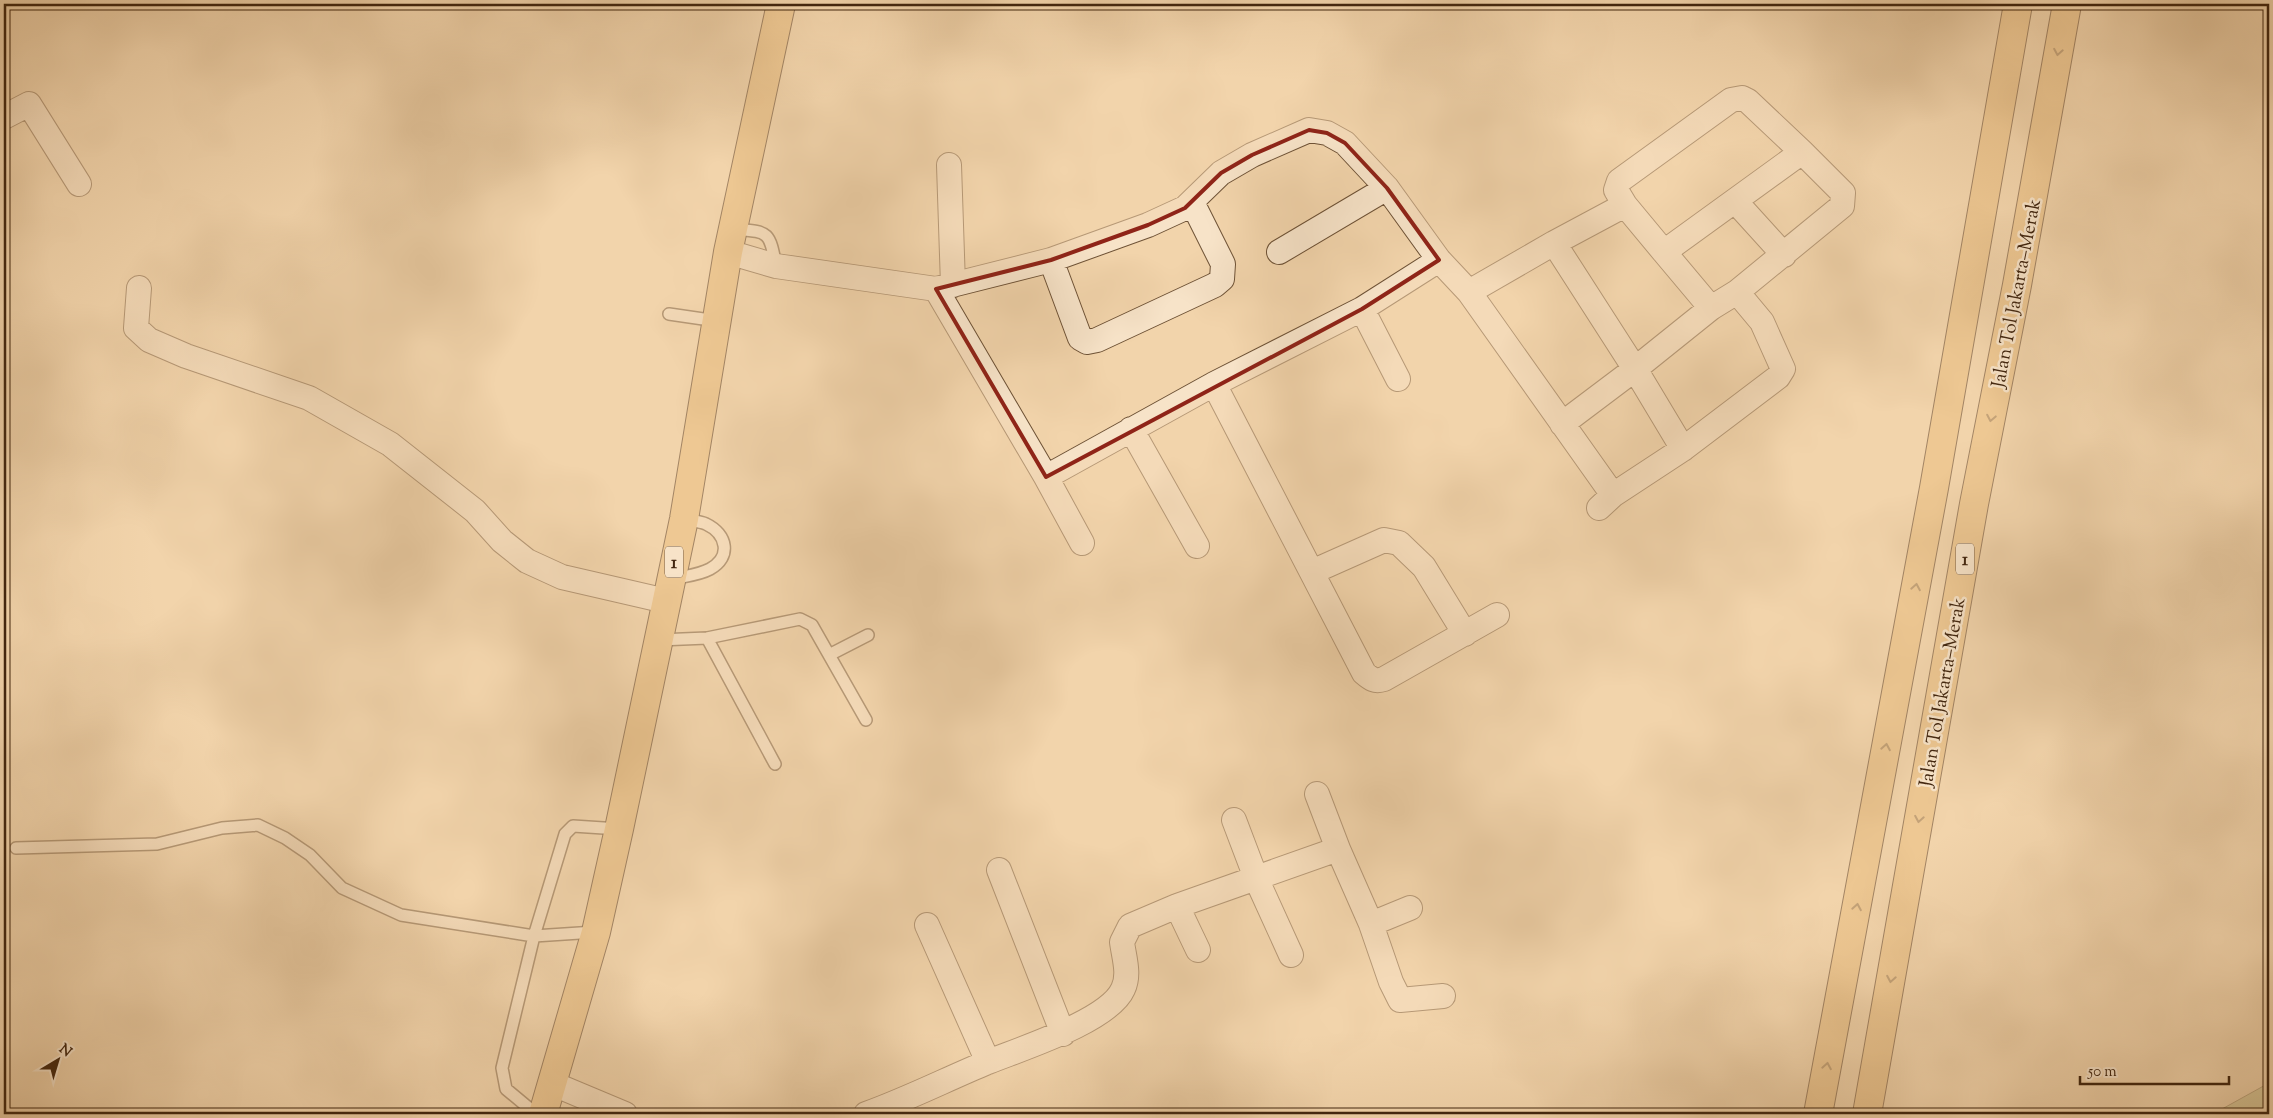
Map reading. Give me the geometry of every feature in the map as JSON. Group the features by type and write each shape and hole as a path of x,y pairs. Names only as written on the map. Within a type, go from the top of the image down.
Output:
{"highway":[{"name":"1","path":"543,1114 596,932 619,829 684,519 731,240 781,4"},
{"path":"1818,1114 1934,488 2018,4"},
{"name":"Jalan Tol Jakarta–Merak","path":"1867,1114 1974,504 2017,285 2067,4"}],"street":[{"path":"1562,424 1636,369 1711,308 1737,292 1842,206 1843,193 1748,101 1742,98 1731,100 1620,182 1616,190 1625,205 1711,308"},
{"path":"4,117 29,104 79,184"},
{"path":"731,240 776,266 944,287 988,274 1051,260 1148,224 1185,208 1221,173 1252,155 1309,130 1327,133 1345,144 1387,188 1439,260 1468,292 1562,424 1606,501 1683,448 1778,377 1783,369 1762,322 1737,292"},
{"path":"1664,252 1802,152"},
{"path":"949,165 944,287 1082,543"},
{"path":"1279,252 1387,188"},
{"path":"1735,201 1784,255"},
{"path":"1051,260 1080,338 1087,342 1097,340 1215,285 1222,279 1223,264 1192,202"},
{"path":"1468,292 1625,205"},
{"path":"1554,243 1636,369 1683,448"},
{"path":"1046,477 1214,384 1362,309 1439,260"},
{"path":"139,288 136,328 149,340 186,356 309,398 390,444 475,510 502,541 527,561 562,577 668,590"},
{"path":"1362,309 1398,379"},
{"path":"1214,384 1364,673 1372,680 1384,679 1497,615"},
{"path":"1131,429 1197,546"},
{"path":"1312,572 1384,540 1399,543 1424,567 1466,634"},
{"path":"1317,794 1338,850 1371,924 1391,982 1400,1000 1443,996"},
{"path":"1234,820 1256,878 1291,954"},
{"path":"866,1114 988,1062 1063,1034 1113,1003 1123,991 1128,974 1122,942 1130,926 1177,906 1338,850"},
{"path":"1000,870 1063,1034"},
{"path":"1177,906 1198,950"},
{"path":"1371,924 1410,908"},
{"path":"927,925 988,1062"},
{"path":"551,1083 624,1114"}],"lane":[{"path":"669,314 717,321"},
{"path":"668,590 711,568 720,560 724,550 724,539 714,528 704,523 684,519"},
{"path":"659,640 707,638 800,618 812,625 866,720"},
{"path":"829,655 868,636"},
{"path":"707,638 776,764"},
{"path":"16,848 157,844 222,828 258,826 285,838 310,855 342,888 401,915 534,936 596,932"},
{"path":"536,1114 506,1089 502,1068 534,936 545,905 565,834 573,826 619,829"}],"highlighted area":[{"path":"1309,130 1327,133 1345,143 1387,188 1439,260 1362,309 1046,477 936,289 1051,260 1148,225 1185,208 1221,173 1252,155"}],"shaded area":[{"path":"2269,1083 2269,1114 2213,1114"}]}
